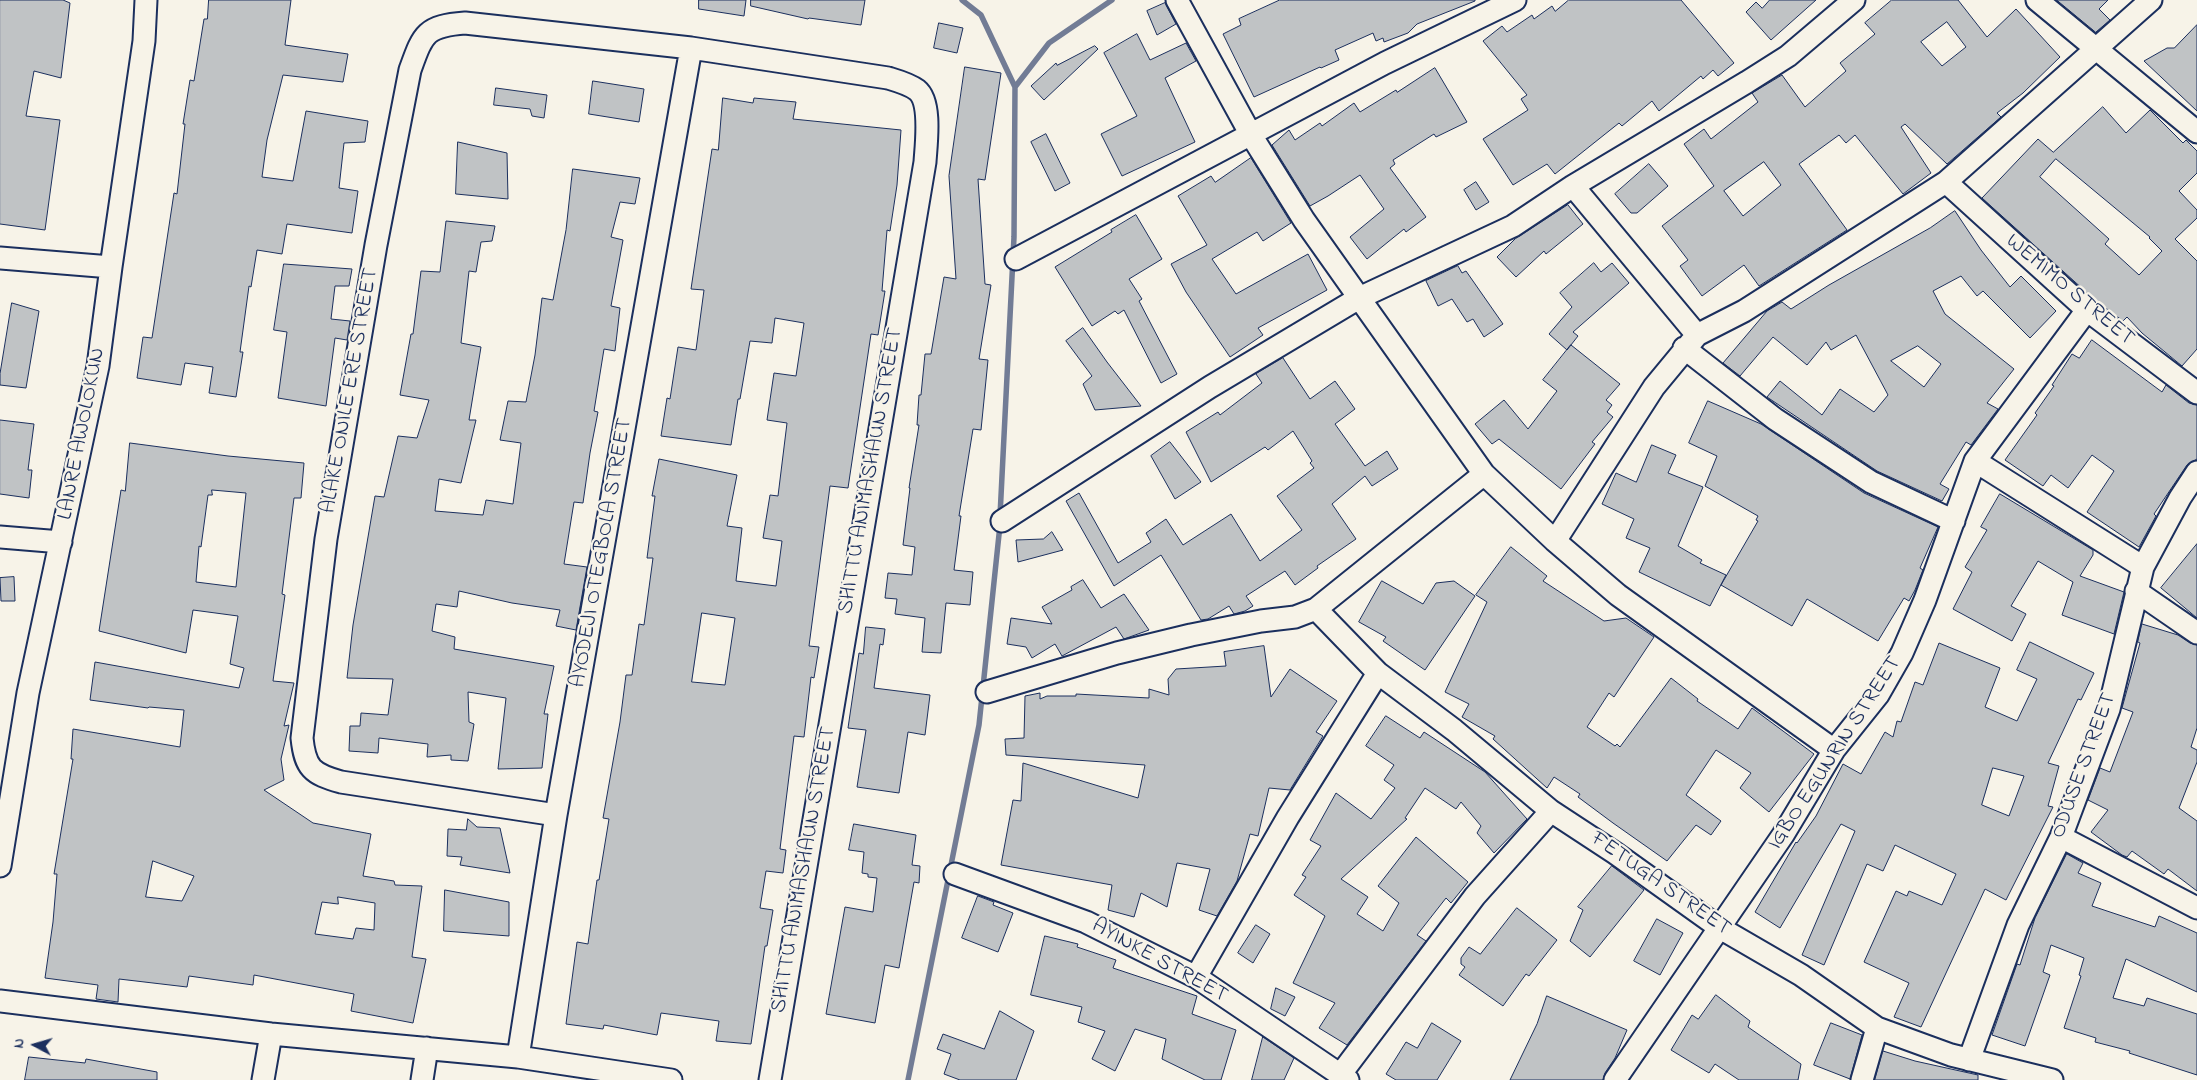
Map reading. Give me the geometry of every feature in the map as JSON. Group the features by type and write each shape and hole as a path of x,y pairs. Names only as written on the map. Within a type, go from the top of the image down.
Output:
{"street":[{"name":"LANRE AWOLOKUN","path":"0,866 7,770 28,693 98,366 144,41 146,0"},
{"path":"1177,0 1251,135 1304,220 1484,474 1555,541 1618,595 1834,750"},
{"path":"1016,259 1385,63 1515,0"},
{"path":"1002,521 1210,387 1359,298 1513,226 1573,186 1788,56 1854,0"},
{"path":"2037,0 2197,132"},
{"path":"1555,541 1625,429 1654,387 1691,342 1946,182 2097,51 2151,0"},
{"name":"ALAKE ONILE ERE STREET","path":"556,816 341,782 320,776 310,767 303,752 302,738 326,539 374,255 410,70 418,48 427,32 444,25 465,23 692,48"},
{"name":"AYODEJI OTEGBOLA STREET","path":"518,1057 556,816 692,48"},
{"name":"SHITTU ANIMASHAUN STREET","path":"692,48 888,78 905,83 919,91 925,107 927,129 924,162 770,1080"},
{"name":"WEMIMO STREET","path":"1946,182 2086,310 2197,394"},
{"path":"1573,186 1691,342 1775,418 1871,482 1954,521"},
{"path":"0,258 111,267"},
{"name":"IGBO EGUNRIN STREET","path":"1616,1080 1783,835 1834,750 1878,695 1902,653 1925,600 1975,462 2086,310"},
{"path":"1975,462 2143,567"},
{"name":"ODUSE STREET","path":"1969,1060 2018,925 2061,837 2109,709 2143,567 2180,498 2197,472"},
{"path":"987,692 1117,653 1191,635 1261,621 1295,618 1316,610 1484,474"},
{"path":"0,537 61,542"},
{"path":"2136,592 2197,633"},
{"name":"FETUGA STREET","path":"1316,610 1378,673 1454,730 1551,811 1720,928 1801,975 1877,1028 1951,1055 2052,1080"},
{"path":"1196,977 1288,817 1378,673"},
{"path":"1344,1077 1475,896 1551,811"},
{"path":"2061,837 2197,908"},
{"name":"AYINKE STREET","path":"955,874 1086,922 1196,977 1344,1077"},
{"path":"0,1001 271,1034 518,1057 671,1080"},
{"path":"1862,1080 1877,1028"},
{"path":"263,1080 271,1034"},
{"path":"422,1080 428,1048"}],"building":[{"path":"0,0 63,0 70,3 61,78 34,71 26,116 60,120 45,230 0,224"},
{"path":"209,0 291,0 285,45 348,54 343,82 283,75 267,140 262,177 293,181 306,111 368,121 365,142 344,143 339,188 358,191 352,233 287,224 282,254 257,250 251,287 249,286 240,352 243,352 236,397 209,393 213,367 185,363 181,385 137,378 143,337 152,338 174,193 177,194 185,124 183,124 190,80 194,81"},
{"path":"699,0 746,0 744,16 699,9"},
{"path":"751,0 865,0 861,25 808,19 751,6"},
{"path":"1280,0 1475,1 1417,24 1408,33 1384,42 1383,38 1376,41 1373,33 1335,50 1339,60 1254,97 1223,34 1241,25 1239,19"},
{"path":"1569,0 1681,0 1734,63 1718,76 1713,70 1703,79 1701,76 1659,111 1652,101 1622,126 1619,123 1555,174 1547,164 1513,185 1483,139 1528,110 1521,99 1527,95 1483,41 1502,26 1507,32 1532,15 1534,19 1552,6 1555,11"},
{"path":"1770,0 1816,0 1771,40 1746,12 1756,2 1762,8"},
{"path":"1892,0 1958,0 1987,37 2016,9 2060,57 2023,93 1997,113 2001,117 1947,164 1905,124 1901,127 1931,173 1903,194 1855,135 1846,143 1839,135 1799,164 1847,230 1759,286 1744,265 1702,296 1680,266 1688,260 1662,226 1714,186 1684,144 1704,129 1711,139 1758,102 1752,93 1782,75 1805,107 1846,71 1840,63 1875,34 1865,23","holes":["1947,22 1966,47 1942,66 1921,42","1764,162 1781,185 1743,216 1724,191"]},
{"path":"2057,0 2108,0 2099,9 2110,20 2096,32"},
{"path":"1165,3 1176,24 1157,35 1147,11"},
{"path":"939,23 963,28 957,53 934,48"},
{"path":"2197,25 2197,111 2144,61 2167,48 2174,48"},
{"path":"1137,34 1150,60 1186,43 1196,61 1165,78 1195,142 1122,176 1101,134 1137,116 1104,53"},
{"path":"1095,46 1098,49 1044,100 1031,86 1056,63 1057,65"},
{"path":"965,67 1001,73 985,180 978,179 985,284 991,285 979,359 988,360 981,430 973,429 959,516 961,516 954,570 973,572 970,605 946,603 941,653 922,652 925,618 895,614 897,599 885,598 888,573 912,575 915,547 903,545 909,488 919,425 917,425 919,395 921,395 925,354 931,354 944,277 956,279 949,176"},
{"path":"1435,68 1467,122 1436,137 1434,134 1393,160 1395,164 1390,168 1426,217 1406,232 1404,229 1367,259 1350,237 1384,209 1360,175 1310,206 1272,145 1289,130 1295,140 1320,123 1322,126 1354,103 1360,112"},
{"path":"593,81 644,89 639,122 589,114"},
{"path":"496,88 547,95 544,118 532,116 530,109 494,105"},
{"path":"723,98 753,103 754,98 796,102 793,119 901,130 897,185 890,231 887,230 882,291 885,291 878,335 871,334 848,488 830,486 809,646 819,647 814,678 811,677 804,737 794,736 780,849 786,850 783,873 766,871 760,908 773,910 767,946 765,946 751,1044 716,1041 719,1021 661,1013 657,1035 604,1025 603,1029 566,1024 577,942 588,944 597,880 599,880 609,819 603,818 620,722 626,675 632,675 639,624 644,625 653,558 647,558 655,496 652,496 659,459 737,475 727,526 742,528 736,581 776,586 782,541 763,538 770,495 778,496 787,423 767,420 774,373 796,376 804,323 775,318 772,343 750,341 731,445 661,436 667,398 670,399 678,347 696,350 704,290 691,289 712,149 718,150","holes":["702,613 735,618 725,685 692,682"]},
{"path":"2103,107 2126,133 2150,110 2183,143 2186,140 2197,151 2197,173 2179,191 2197,210 2197,218 2175,239 2197,261 2197,349 2182,366 2142,333 2127,317 2123,321 2095,300 1982,198 2038,139 2053,152","holes":["2056,159 2150,237 2162,251 2139,275 2105,244 2109,239 2040,177"]},
{"path":"1046,134 1070,183 1055,191 1031,142"},
{"path":"458,142 507,153 508,199 456,194"},
{"path":"1251,158 1291,223 1263,241 1257,232 1212,259 1236,294 1308,254 1327,290 1258,328 1263,335 1230,357 1186,292 1171,264 1207,245 1178,196 1211,176 1215,182"},
{"path":"1649,164 1668,186 1637,213 1631,213 1615,194"},
{"path":"573,169 640,178 635,204 620,202 611,237 623,240 611,306 620,308 615,351 604,349 594,411 598,412 583,503 574,502 564,564 587,567 576,630 556,626 560,610 512,603 459,591 457,607 436,604 432,631 455,637 454,649 554,666 544,714 548,714 542,768 498,769 506,698 468,692 469,722 474,724 468,761 451,760 451,755 427,757 428,744 379,738 378,753 349,751 350,726 360,726 361,713 388,715 393,679 347,678 353,625 375,496 384,497 398,436 417,438 429,400 400,395 411,334 413,334 421,271 440,272 446,221 495,226 492,241 481,242 476,272 469,271 461,343 481,347 469,420 476,420 461,483 439,479 435,511 483,515 486,500 513,504 521,443 500,440 508,401 526,402 535,355 542,298 553,300 566,230"},
{"path":"1476,182 1489,202 1476,210 1464,190"},
{"path":"1568,205 1583,224 1546,254 1544,251 1516,277 1497,257 1515,239"},
{"path":"1955,211 1981,250 2010,287 2021,276 2056,311 2030,338 1983,291 1977,296 1961,276 1933,291 1945,314 2014,369 1987,403 1998,409 1971,445 1966,442 1940,484 1949,489 1942,501 1877,471 1767,397 1780,381 1822,415 1840,389 1874,412 1888,395 1856,335 1831,350 1826,342 1807,365 1773,337 1740,376 1723,363 1767,311 1782,302 1791,309 1829,285 1930,228","holes":["1918,346 1941,364 1924,387 1891,361"]},
{"path":"1136,215 1162,259 1129,279 1142,299 1139,301 1177,374 1161,383 1124,310 1118,314 1115,311 1092,326 1055,267"},
{"path":"1594,263 1601,272 1612,263 1629,283 1573,332 1578,336 1567,350 1549,334 1572,307 1560,293"},
{"path":"284,264 352,269 349,286 335,286 331,319 350,321 347,340 335,338 326,406 278,398 287,332 274,330"},
{"path":"1458,266 1462,273 1466,271 1503,324 1484,337 1473,319 1467,322 1452,299 1438,306 1426,281"},
{"path":"12,303 39,311 26,388 0,385 0,374"},
{"path":"1083,328 1141,406 1095,410 1083,384 1092,376 1066,341"},
{"path":"2092,340 2162,392 2166,385 2189,403 2197,405 2197,459 2187,465 2154,514 2156,516 2139,547 2087,512 2114,471 2092,455 2068,488 2051,475 2043,486 2005,460 2037,415 2035,413 2054,386 2052,385 2072,354 2079,358"},
{"path":"1571,345 1620,384 1606,400 1612,405 1607,412 1613,417 1592,442 1595,444 1561,489 1499,439 1492,444 1475,424 1504,400 1528,429 1557,391 1543,380"},
{"path":"1283,358 1310,399 1335,381 1355,409 1335,424 1365,466 1387,451 1398,469 1372,486 1365,476 1332,504 1356,539 1317,566 1318,568 1295,585 1285,571 1246,596 1253,606 1245,611 1234,614 1229,606 1208,619 1201,620 1161,555 1114,586 1066,501 1079,493 1118,563 1151,542 1146,533 1166,519 1183,545 1231,514 1260,561 1302,530 1277,496 1314,468 1310,463 1312,461 1293,431 1268,450 1265,447 1211,482 1186,432 1218,412 1220,415 1262,383 1256,374"},
{"path":"1708,401 1761,424 1864,493 1938,527 1920,568 1923,570 1915,590 1909,601 1904,598 1878,641 1807,599 1792,626 1721,585 1758,521 1756,520 1758,516 1705,486 1717,456 1689,443"},
{"path":"0,420 34,424 28,470 32,470 29,498 0,494"},
{"path":"1170,442 1201,482 1175,499 1151,456"},
{"path":"130,443 228,456 304,463 301,498 294,498 282,594 285,595 273,681 294,683 284,726 289,725 281,759 284,780 264,790 313,823 371,834 363,876 394,881 395,885 422,886 412,957 426,959 413,1023 351,1011 354,994 254,975 253,985 189,976 187,987 119,979 118,1002 96,999 98,985 45,978 53,922 57,874 54,874 73,759 71,759 73,729 180,747 184,710 148,708 90,700 95,662 239,688 244,668 230,664 238,616 193,610 186,653 99,631 121,490 125,491","holes":["212,490 246,493 236,587 196,582 199,546 201,547 208,495 212,495","153,861 194,876 182,901 146,897","338,897 375,903 374,930 356,928 353,939 315,934 322,902 338,904"]},
{"path":"1652,445 1676,455 1668,473 1703,487 1678,546 1702,560 1700,563 1726,575 1710,606 1639,572 1650,548 1626,538 1634,519 1602,504 1616,473 1636,482"},
{"path":"2000,494 2093,550 2093,555 2080,576 2124,592 2114,634 2062,615 2073,582 2038,561 2011,606 2026,614 2012,641 1953,609 1972,572 1965,567 1987,530 1981,527"},
{"path":"1052,532 1063,550 1018,562 1016,540 1043,539"},
{"path":"2197,544 2197,618 2161,588"},
{"path":"1511,547 1547,576 1543,581 1604,621 1626,618 1654,637 1614,697 1609,693 1587,727 1615,746 1617,744 1620,747 1671,678 1698,699 1697,701 1738,729 1752,708 1814,754 1769,812 1740,788 1751,773 1716,750 1686,795 1721,821 1711,835 1696,825 1667,861 1578,797 1580,794 1554,777 1547,788 1493,739 1495,736 1462,717 1469,704 1445,692 1487,602 1476,595"},
{"path":"14,577 15,601 1,601 0,578"},
{"path":"1083,580 1101,608 1124,594 1149,630 1124,639 1116,627 1062,656 1055,644 1032,658 1026,647 1007,644 1011,618 1052,624 1042,607 1072,590 1071,587"},
{"path":"1382,581 1423,604 1436,583 1454,581 1475,596 1425,670 1383,641 1386,637 1359,622"},
{"path":"2142,624 2178,635 2197,645 2197,728 2191,747 2197,750 2197,762 2179,808 2197,821 2197,891 2168,869 2164,874 2132,851 2127,857 2122,855 2091,832 2108,810 2088,800 2100,768 2110,772 2133,712 2122,708 2140,643 2138,642"},
{"path":"866,627 885,629 883,645 880,644 874,688 930,695 925,735 908,732 899,793 857,787 866,730 848,728 859,653 863,654"},
{"path":"2030,642 2094,673 2081,700 2078,699 2048,763 2059,766 2048,806 2053,807 2006,900 1985,889 1921,1027 1894,1017 1909,983 1864,962 1896,891 1907,896 1909,891 1942,905 1956,874 1895,845 1883,871 1867,864 1824,965 1802,955 1855,831 1841,824 1780,928 1755,912 1796,842 1816,816 1843,764 1861,774 1885,732 1893,737 1897,721 1901,722 1915,682 1923,685 1939,643 2000,668 1985,707 2017,721 2037,679 2017,670","holes":["1993,768 2024,776 2009,816 1982,805"]},
{"path":"1264,646 1271,697 1290,669 1337,701 1316,732 1323,736 1290,790 1269,788 1258,836 1250,834 1237,881 1217,916 1199,910 1210,869 1177,863 1167,907 1141,893 1134,917 1108,910 1112,885 1001,865 1013,800 1021,801 1023,763 1138,798 1145,765 1006,755 1005,739 1024,738 1025,696 1040,693 1040,699 1047,696 1076,696 1076,694 1149,698 1149,689 1169,695 1168,679 1176,669 1226,666 1224,652"},
{"path":"1386,716 1420,738 1424,732 1485,772 1527,819 1494,853 1477,833 1481,826 1461,802 1456,809 1425,788 1405,818 1407,819 1341,879 1368,897 1357,914 1383,931 1399,903 1378,886 1416,837 1468,882 1451,903 1446,898 1417,935 1426,941 1347,1045 1319,1028 1335,1003 1293,983 1325,916 1294,895 1306,877 1302,875 1321,846 1310,840 1336,793 1371,819 1395,788 1384,780 1394,765 1366,746"},
{"path":"468,819 477,827 500,828 510,873 460,865 462,857 447,856 448,829 466,830"},
{"path":"854,824 916,835 912,865 920,866 919,883 914,882 899,968 885,965 875,1023 826,1014 845,907 873,912 877,878 868,877 868,874 862,873 864,852 849,850"},
{"path":"2067,854 2083,863 2078,873 2101,883 2092,906 2155,927 2159,916 2197,933 2197,992 2126,959 2113,998 2144,1006 2147,998 2197,1014 2197,1075 2129,1053 2130,1051 2095,1042 2096,1038 2064,1028 2081,976 2079,975 2084,958 2051,945 2043,972 2050,975 2025,1046 1992,1035 2017,964 2020,965 2035,918"},
{"path":"1612,866 1644,890 1590,957 1570,941 1583,910 1578,907"},
{"path":"445,890 509,902 509,936 444,931"},
{"path":"978,896 994,902 993,905 1013,913 998,952 962,938"},
{"path":"1517,908 1557,940 1529,976 1526,974 1503,1006 1459,975 1465,967 1461,964 1461,958 1469,947 1480,954"},
{"path":"1657,919 1683,933 1660,975 1634,961"},
{"path":"1256,925 1270,934 1253,963 1238,953"},
{"path":"1045,936 1078,944 1077,947 1116,960 1113,968 1197,996 1192,1014 1236,1030 1221,1080 1205,1080 1162,1059 1166,1039 1135,1029 1115,1071 1092,1059 1105,1031 1078,1022 1082,1007 1031,995"},
{"path":"1276,988 1295,997 1285,1016 1271,1009"},
{"path":"1716,995 1750,1021 1748,1027 1801,1064 1798,1080 1739,1080 1715,1064 1709,1073 1671,1050 1692,1015 1698,1019"},
{"path":"1547,996 1627,1030 1603,1080 1510,1080 1537,1024"},
{"path":"1000,1011 1034,1031 1016,1080 960,1080 944,1074 951,1054 937,1049 943,1034 984,1049"},
{"path":"1432,1023 1461,1041 1437,1080 1396,1080 1386,1074 1406,1042 1417,1048"},
{"path":"1831,1023 1862,1035 1850,1079 1814,1065"},
{"path":"1263,1037 1294,1058 1284,1080 1252,1080"},
{"path":"1883,1051 1915,1061 1978,1075 1978,1080 1875,1080"},
{"path":"29,1057 85,1063 86,1059 157,1072 157,1080 25,1080"}],"waterway":[{"path":"962,0 981,15 1015,87 1014,237 1000,516"},
{"path":"1015,87 1049,43 1112,0"},
{"path":"908,1080 979,725 1000,525"}]}
